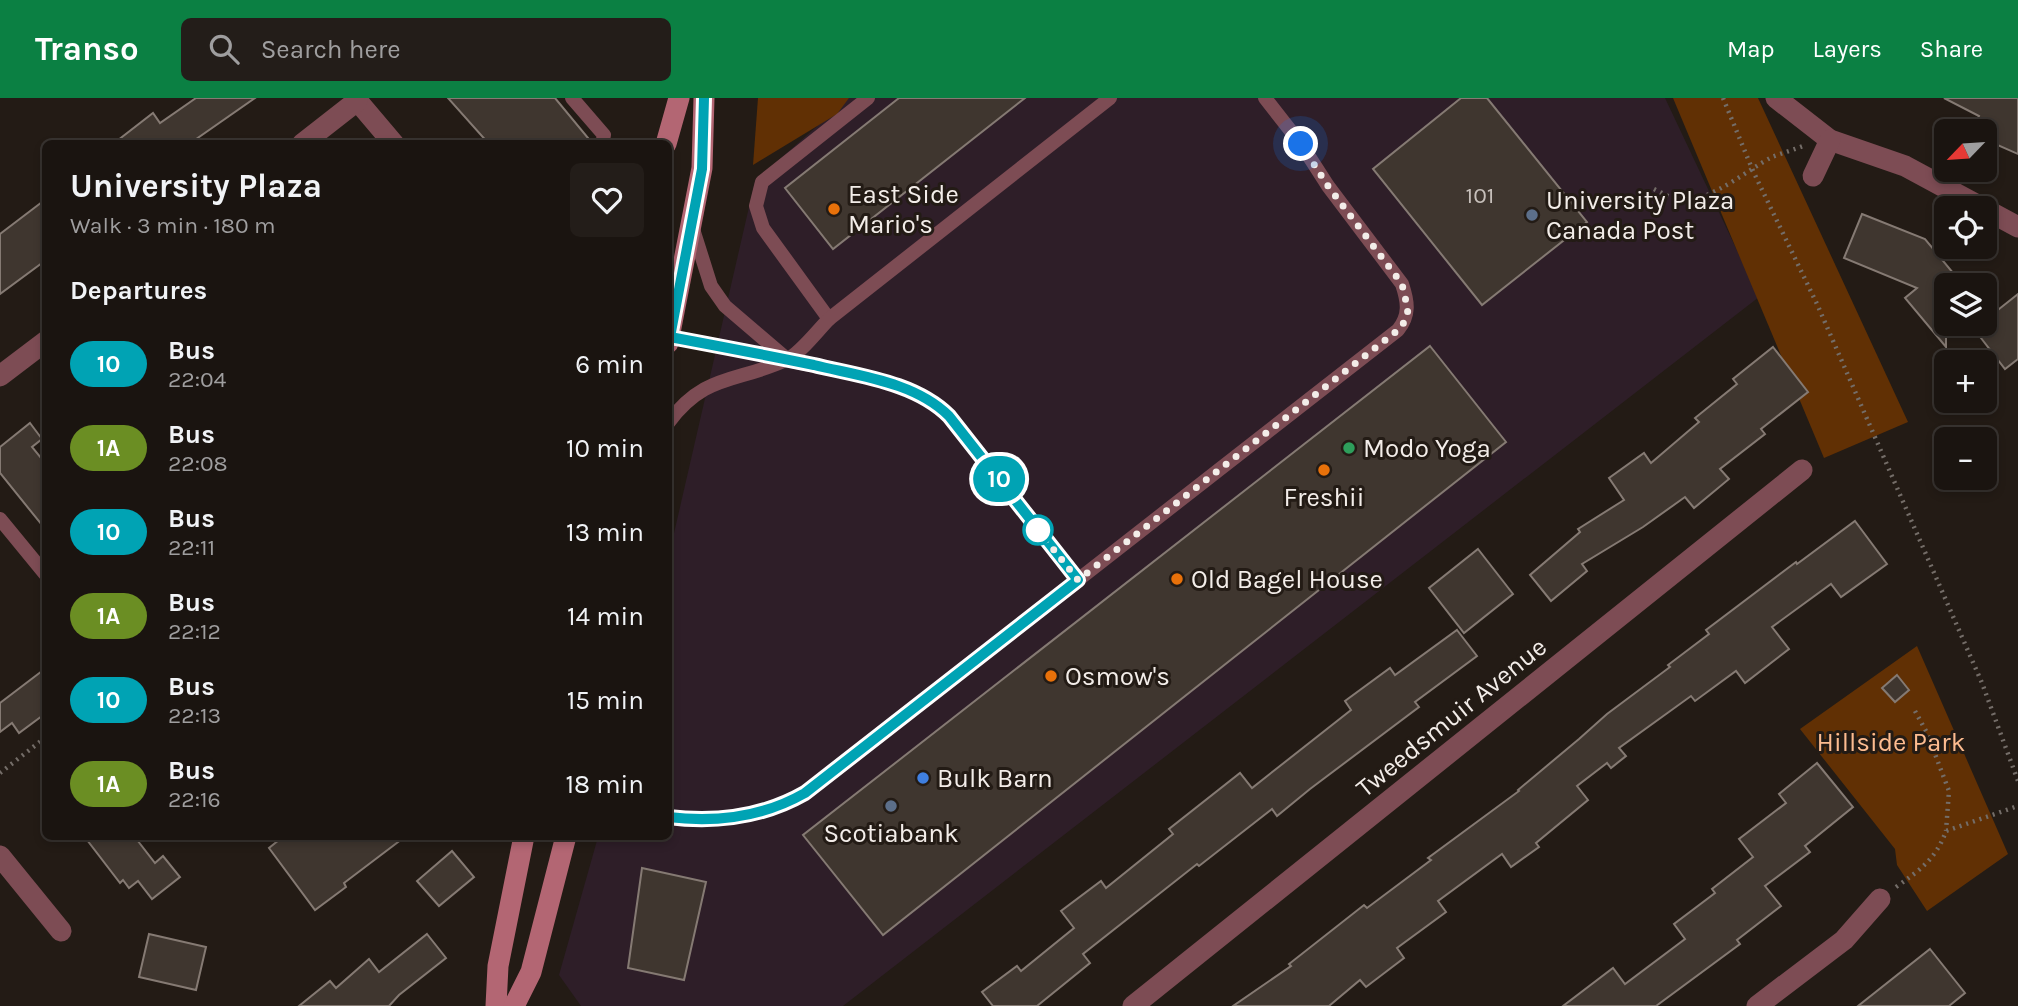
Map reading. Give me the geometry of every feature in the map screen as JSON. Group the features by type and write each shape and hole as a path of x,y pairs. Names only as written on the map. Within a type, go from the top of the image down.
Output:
{"main road":[{"path":"667,140 679,98"},
{"path":"672,324 702,169 704,98"},
{"path":"496,1006 498,966 523,840"},
{"path":"514,1006 531,972 565,840"}],"street":[{"path":"1776,98 1828,139 1905,166 2018,227"},
{"path":"307,140 358,99 391,140"},
{"path":"1813,176 1828,139"},
{"path":"0,376 42,352"},
{"name":"Tweedsmuir Avenue","path":"1133,1006 1802,470"},
{"path":"0,856 61,931"},
{"path":"1757,1006 1844,940 1880,899"}],"lane":[{"path":"572,98 604,135 603,140"},
{"path":"829,319 764,228 756,206 762,182 868,98"},
{"path":"672,418 690,398 703,389 734,376 788,360 829,319 1110,98"},
{"path":"672,817 744,817 774,808 805,793 1398,330 1405,321 1408,310 1402,284 1265,98"},
{"path":"692,227 703,264 717,295 725,306 788,360"},
{"path":"672,340 788,360 876,380 913,393 939,407 955,423 1078,580"},
{"path":"0,520 42,570"}],"path":[{"path":"1723,98 1753,171 1817,304 1982,683 2018,780"},
{"path":"1654,189 1670,197 1685,200 1702,196 1753,171 1770,158 1828,139"},
{"path":"1880,899 1922,868 1939,850 1947,831 1949,791 1927,733 1915,711"},
{"path":"0,773 42,740"},
{"path":"1947,831 2018,806"}],"shaded area":[{"path":"849,98 1665,98 1759,297 843,1006 581,1006 559,975 597,840 672,840 672,542 755,181"}],"green space":[{"path":"758,98 849,98 837,114 753,165"},
{"path":"1673,98 1758,98 1908,422 1824,458"},
{"name":"Hillside Park","path":"1917,646 2008,854 1927,911 1897,865 1895,849 1800,729"}],"building":[{"path":"196,98 255,98 195,140 118,140 153,113 160,123"},
{"path":"448,98 555,98 590,140 485,140"},
{"path":"899,98 1025,98 833,249 785,188"},
{"path":"1461,98 1487,98 1587,222 1482,305 1373,169"},
{"path":"1944,98 2018,98 2018,154 1997,145 1997,119 1978,119 1979,116"},
{"path":"42,202 42,263 0,294 0,234"},
{"path":"1862,214 1925,239 1934,250 1934,259 1942,259 1953,273 1934,273 1934,333 1905,298 1917,288 1844,258"},
{"path":"2018,294 2018,359 2005,369 1997,359 1997,350 1990,350 1979,336 1997,336 1997,311"},
{"path":"1937,336 1946,336 1946,347"},
{"path":"1430,346 1506,442 883,935 803,835"},
{"path":"1773,347 1808,392 1761,429 1765,434 1720,469 1729,479 1694,508 1685,497 1643,527 1582,564 1587,571 1551,601 1530,575 1580,532 1578,529 1624,500 1609,478 1644,453 1651,463 1699,422 1695,418 1737,384 1733,379"},
{"path":"30,423 42,439 32,447 42,459 42,525 0,473 0,447"},
{"path":"1855,521 1887,564 1841,597 1831,584 1772,627 1789,649 1745,683 1736,671 1695,701 1691,696 1619,748 1626,756 1611,768 1607,763 1577,786 1588,800 1536,843 1539,847 1511,867 1502,854 1438,901 1446,912 1397,948 1404,958 1366,987 1360,980 1329,1006 1233,1006 1291,966 1289,964 1364,905 1367,908 1431,860 1428,858 1519,791 1607,714 1670,667 1668,665 1709,634 1706,630"},
{"path":"1478,549 1513,594 1464,633 1429,588"},
{"path":"1457,630 1477,656 1415,702 1419,707 1277,816 1272,809 1199,866 1197,864 1083,954 1090,963 1037,1006 993,1006 982,992 1017,966 1021,971 1074,928 1061,911 1101,881 1106,888 1173,834 1169,829 1240,773 1252,788 1351,710 1345,701 1390,668 1395,675"},
{"path":"42,671 42,716 19,733 12,723 0,732 0,703"},
{"path":"1897,675 1909,690 1895,702 1882,688"},
{"path":"1817,763 1853,807 1805,846 1810,852 1765,886 1781,906 1737,940 1740,944 1656,1006 1563,1006 1613,968 1625,984 1685,939 1674,924 1715,893 1712,889 1753,857 1739,839 1786,803 1779,794"},
{"path":"87,840 137,840 155,863 163,856 180,877 152,899 138,881 129,888 123,880 120,883"},
{"path":"279,840 401,840 344,883 346,887 315,910 269,848"},
{"path":"452,851 474,877 439,906 417,881"},
{"path":"642,868 706,882 684,980 628,968"},
{"path":"149,934 206,947 196,990 139,977"},
{"path":"427,934 446,958 389,1006 299,1006 330,981 336,988 369,959 379,972"},
{"path":"1930,949 1965,993 1949,1006 1858,1006"}],"bus line":[{"name":"10","path":"672,327 702,169 704,98"},
{"name":"10","path":"672,337 876,380 932,402 949,416 1078,580 805,793 774,808 744,817 672,817"}],"place":[{"name":"East Side Mario's","path":"834,209"},
{"name":"University Plaza Canada Post","path":"1532,215"},
{"name":"Modo Yoga","path":"1349,448"},
{"name":"Freshii","path":"1324,470"},
{"name":"Old Bagel House","path":"1177,579"},
{"name":"Osmow's","path":"1051,676"},
{"name":"Bulk Barn","path":"923,778"},
{"name":"Scotiabank","path":"891,806"}],"route":[{"path":"1038,530 1078,580 1398,330 1405,321 1408,310 1402,284 1328,186 1301,144"}]}
